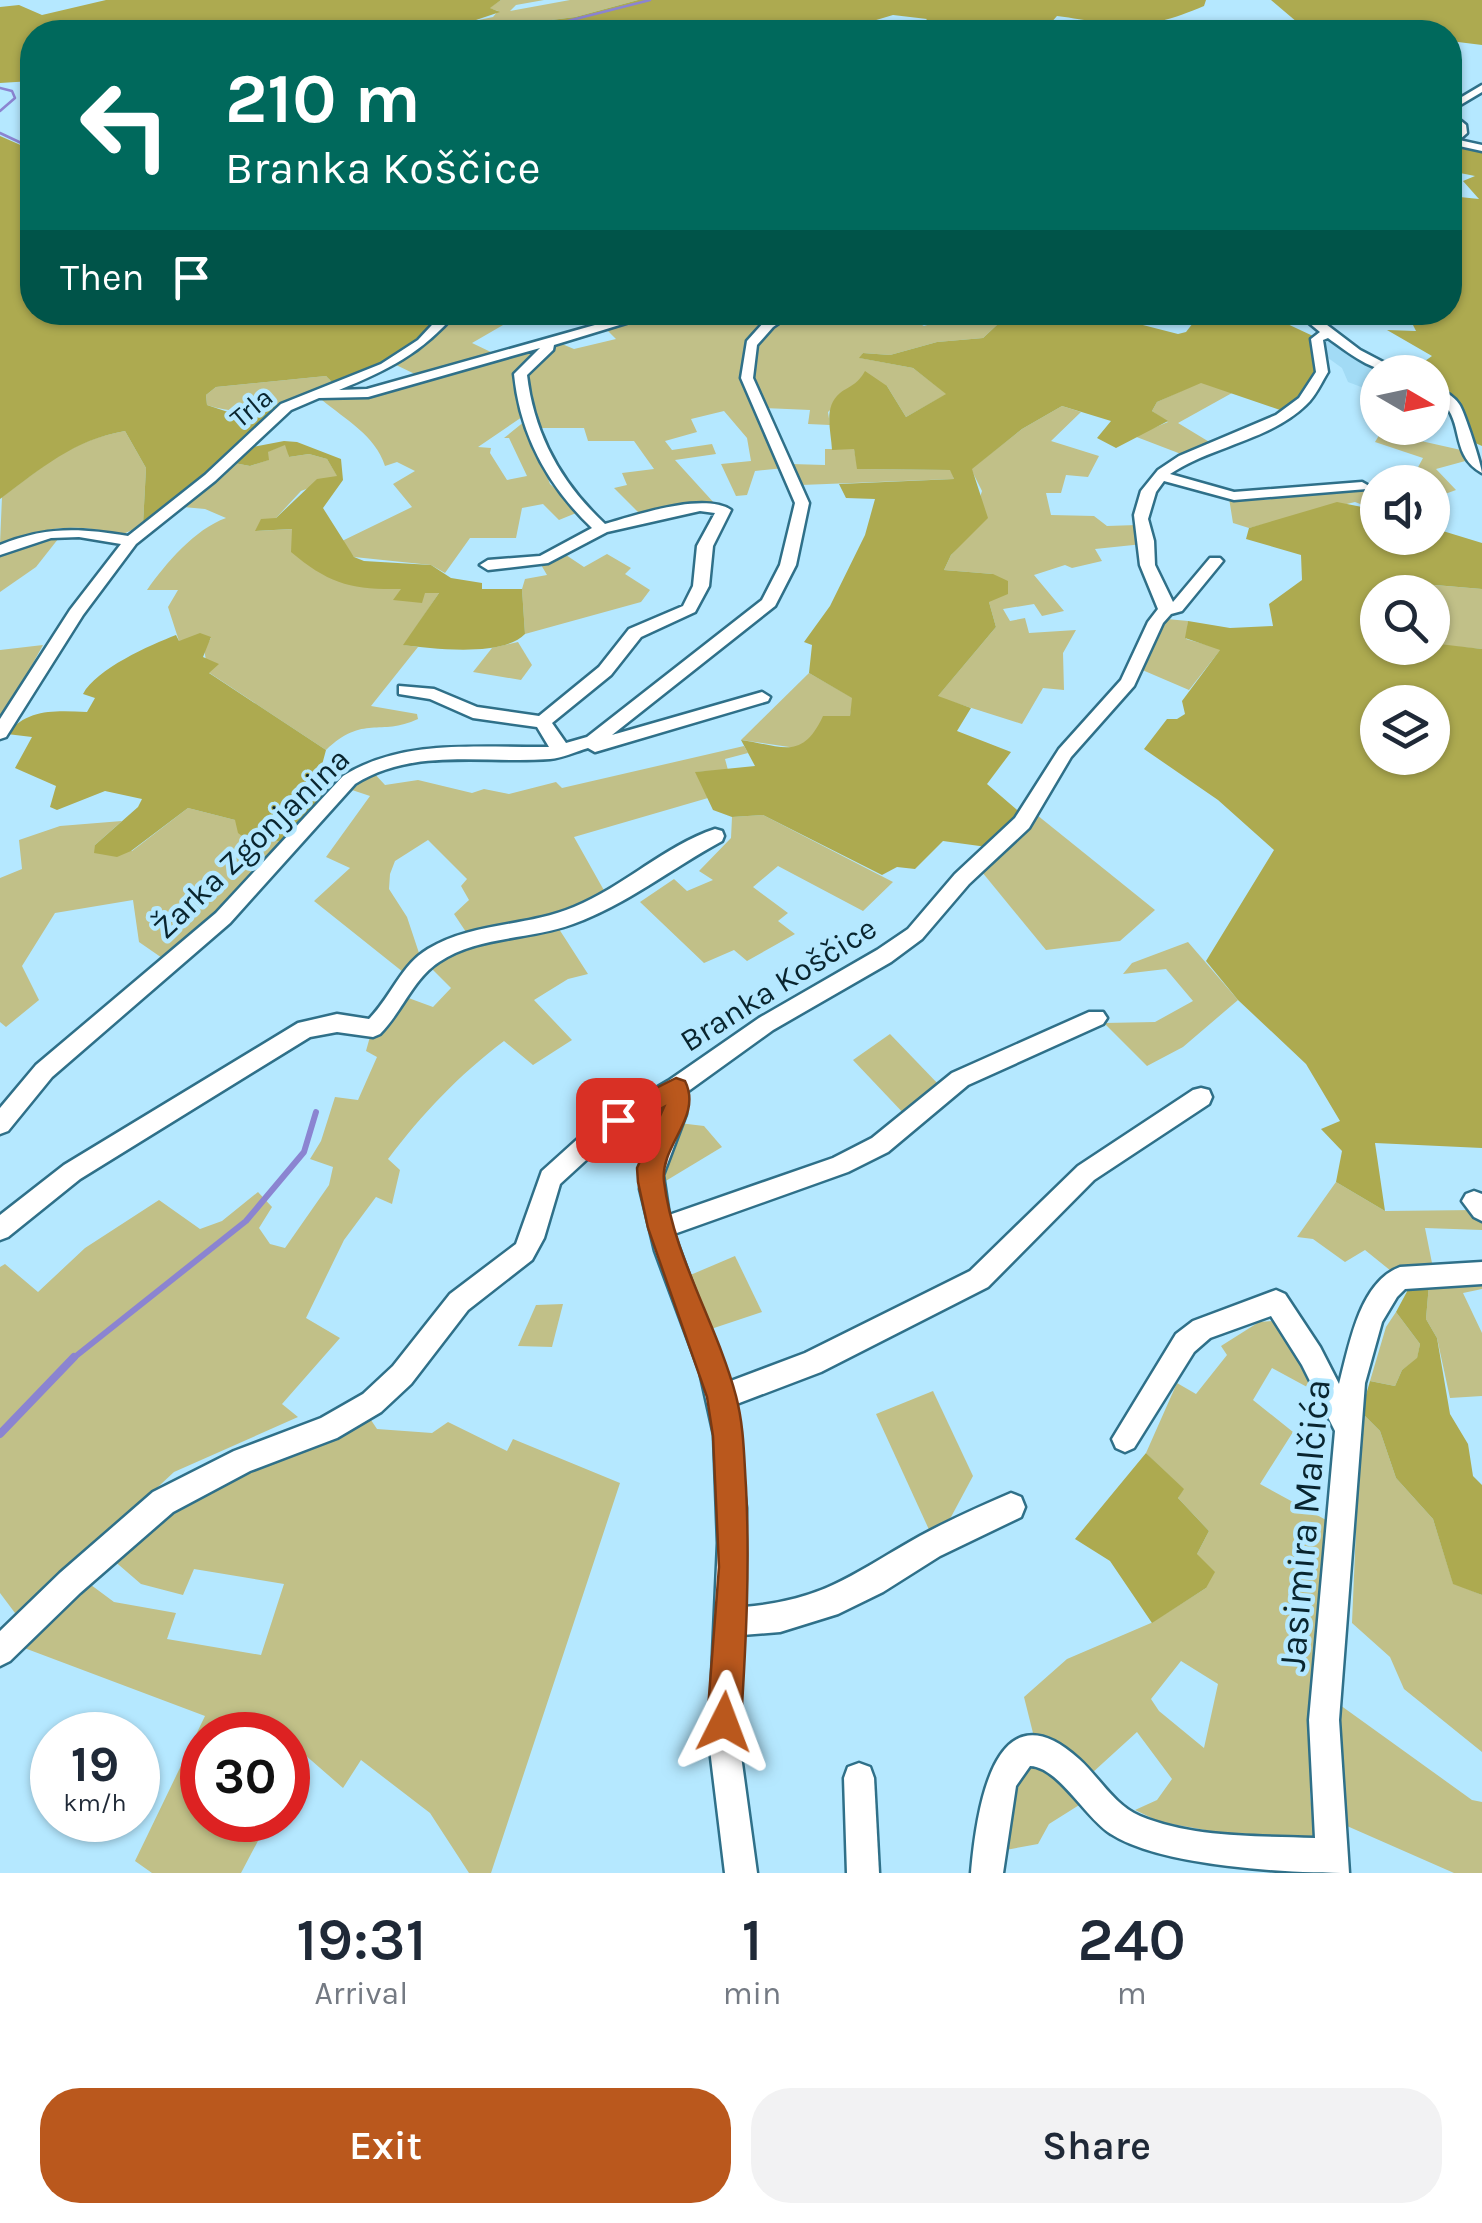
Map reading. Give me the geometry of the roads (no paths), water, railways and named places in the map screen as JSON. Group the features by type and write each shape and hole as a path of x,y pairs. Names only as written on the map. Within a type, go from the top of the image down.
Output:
{"street":[{"path":"314,395 385,367 422,343 439,325"},
{"name":"Trla","path":"0,733 76,613 131,541 210,478 286,408 314,395 368,393 613,325"},
{"name":"Žarka Zgonjanina","path":"0,1124 44,1072 223,918 350,780 372,765 405,756 558,752 578,746 608,732 752,619 779,588 799,527 800,496 747,378 751,344 768,325"},
{"path":"1320,325 1360,355"},
{"path":"1166,610 1162,591 1148,570 1142,508 1161,476 1185,456 1246,435 1302,403 1322,372 1318,339 1329,332"},
{"path":"547,345 549,349 520,374 533,427 556,482 602,529"},
{"path":"1450,403 1466,448 1482,469"},
{"path":"1161,476 1234,496 1360,486"},
{"path":"488,565 543,560 602,529 690,508 717,507 724,512 705,546 701,586 688,609 635,634 605,671 542,722"},
{"path":"0,550 43,534 74,529 131,541"},
{"name":"Branka Koščice","path":"0,1651 70,1583 164,1502 243,1460 358,1414 402,1375 459,1302 524,1252 532,1238 541,1198 557,1168 618,1120 676,1088 766,1024 915,934 952,889 1031,812 1064,753 1128,682 1153,628 1166,610 1176,608 1214,561"},
{"path":"405,690 434,694 473,712 542,722 557,742 558,752"},
{"path":"578,746 608,743 762,698"},
{"path":"0,1229 72,1172 305,1029 337,1024 369,1028 378,1024 410,976 433,955 586,910 715,836"},
{"path":"662,1228 840,1165 880,1145 960,1079 1096,1018"},
{"path":"676,1088 678,1104 650,1168 662,1228 722,1397 735,1524 724,1747 741,1873"},
{"path":"722,1397 812,1363 979,1280 1086,1172 1201,1097"},
{"name":"Jasimira Malčića","path":"1334,1864 1324,1720 1352,1383 1371,1318 1388,1289 1400,1278 1482,1273"},
{"path":"1125,1439 1165,1371 1194,1335 1276,1302 1311,1356 1346,1424"},
{"path":"731,1622 780,1618 828,1604 1010,1506"},
{"path":"986,1873 994,1802 1001,1782 1019,1756 1032,1751 1054,1757 1104,1810 1140,1832 1334,1864"},
{"path":"859,1778 864,1873"}],"waterway":[{"path":"572,20 650,0"},
{"path":"0,88 12,91 15,98 0,111"},
{"path":"0,133 20,142"},
{"path":"71,1360 246,1221 304,1152 316,1112"},
{"path":"0,1434 71,1360"}]}
